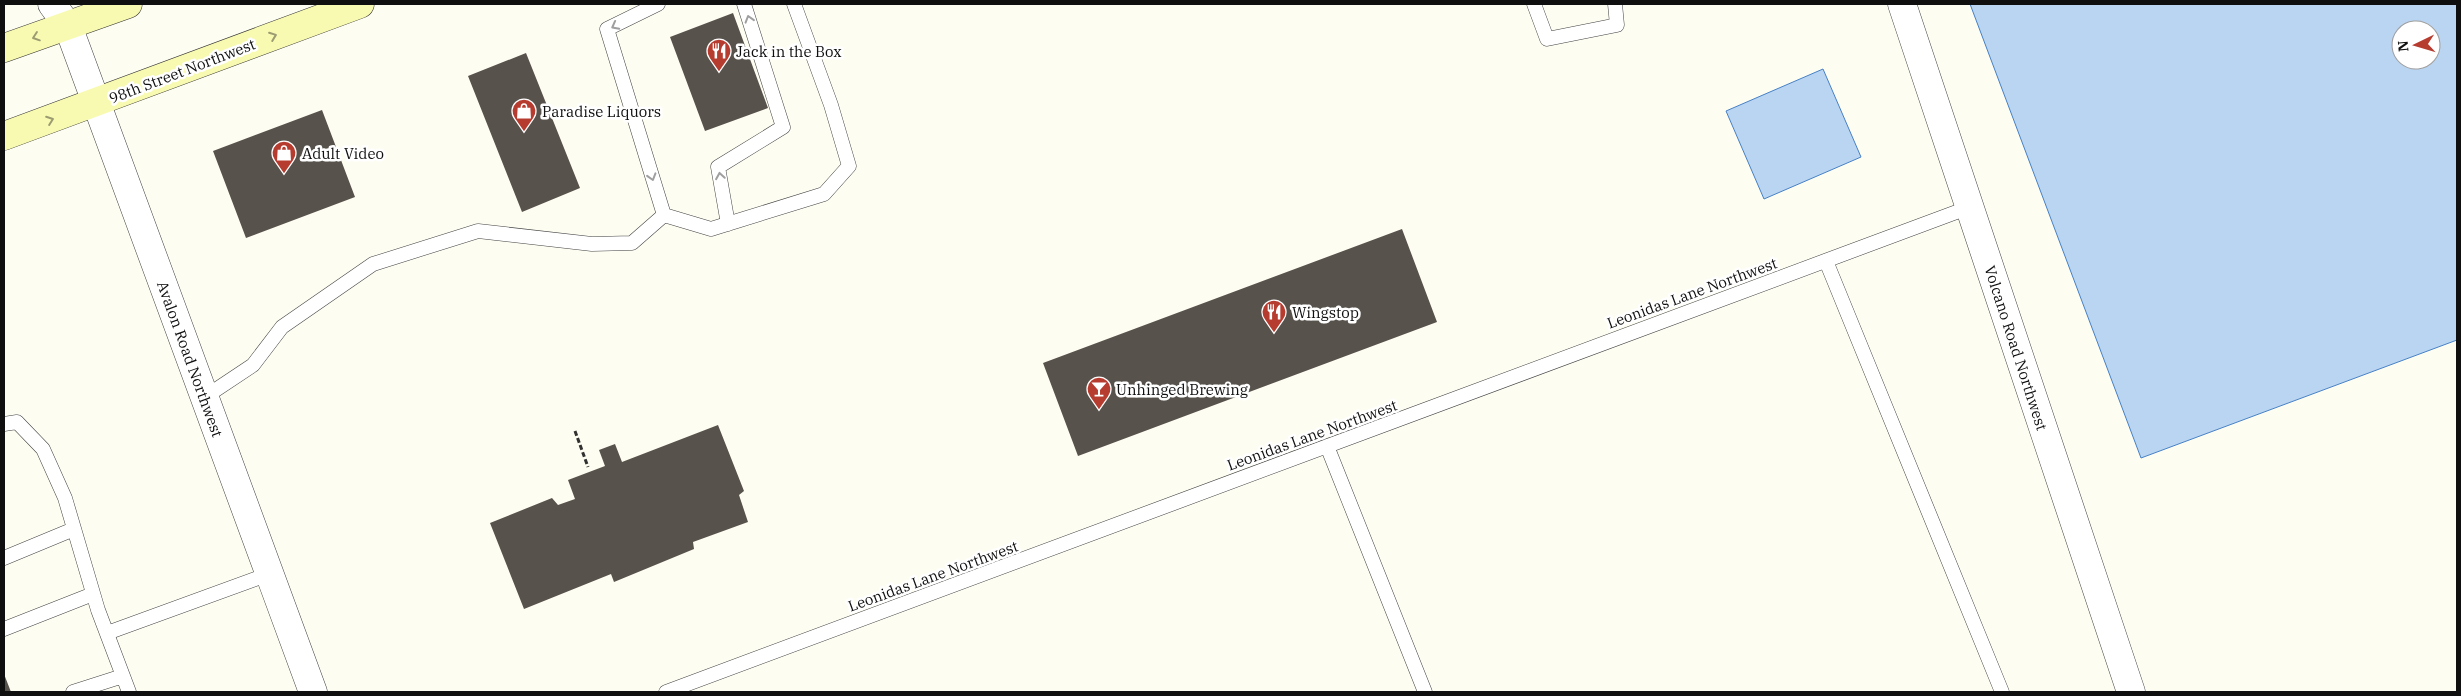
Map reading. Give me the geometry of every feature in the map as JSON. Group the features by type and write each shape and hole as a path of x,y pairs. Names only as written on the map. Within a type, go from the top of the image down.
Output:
{"main road":[{"path":"4,48 69,15 128,4"},
{"name":"98th Street Northwest","path":"4,136 360,4"}],"street":[{"name":"Avalon Road Northwest","path":"52,4 69,15 96,103 313,692"},
{"name":"Volcano Road Northwest","path":"1902,4 2131,692"}],"lane":[{"path":"658,4 607,29 664,215"},
{"path":"728,224 718,167 782,127 744,4"},
{"path":"664,215 711,229 824,194 849,166 831,105 794,4"},
{"path":"1534,4 1547,39 1617,25 1615,4"},
{"name":"Leonidas Lane Northwest","path":"666,692 1970,207"},
{"path":"205,398 253,365 282,327 372,264 478,231 592,244 632,243 664,215"},
{"path":"1826,261 2002,692"},
{"path":"4,424 17,422 43,449 64,498 93,594 130,692"},
{"path":"1327,446 1425,692"},
{"path":"4,555 74,529"},
{"path":"107,634 270,574"},
{"path":"4,629 93,594"},
{"path":"73,692 123,676"}],"path":[{"path":"575,430 588,467"}],"water":[{"path":"1970,4 2457,4 2457,340 2141,458"},
{"path":"1823,69 1861,157 1764,199 1726,111"}],"building":[{"name":"Jack in the Box","path":"733,13 768,108 705,131 670,37"},
{"name":"Paradise Liquors","path":"526,53 580,188 522,212 468,76"},
{"name":"Adult Video","path":"322,110 355,197 246,238 213,151"},
{"path":"1402,229 1437,322 1078,456 1043,363"},
{"path":"718,425 744,491 739,495 748,522 693,542 694,549 614,582 611,574 524,609 490,523 552,498 558,505 575,499 568,480 605,466 599,450 615,444 622,462"},
{"path":"4,674 11,692 4,692"}],"place":[{"name":"Jack in the Box","path":"719,72"},
{"name":"Paradise Liquors","path":"524,132"},
{"name":"Adult Video","path":"284,174"},
{"name":"Wingstop","path":"1274,333"},
{"name":"Unhinged Brewing","path":"1099,410"}]}
